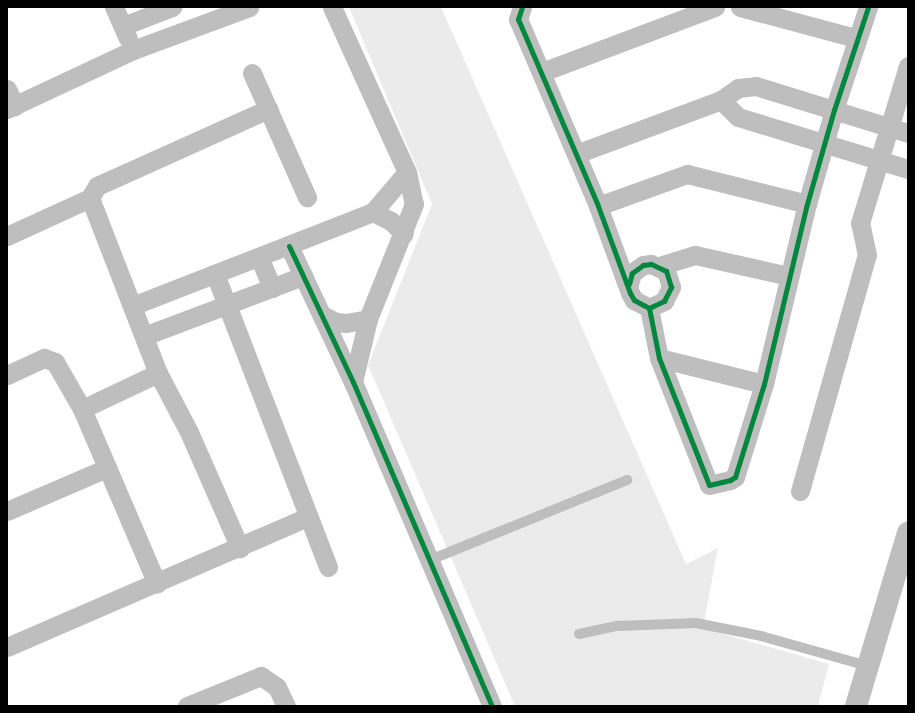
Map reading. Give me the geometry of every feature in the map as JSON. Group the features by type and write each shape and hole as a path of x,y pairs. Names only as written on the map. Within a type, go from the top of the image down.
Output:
{"street":[{"path":"114,7 124,26 133,50"},
{"path":"124,26 172,7"},
{"path":"10,101 114,60 133,50 225,12 249,7"},
{"path":"332,7 407,172 414,204 404,234 368,319 353,382"},
{"path":"522,7 518,19 542,72 598,206 634,300 649,308"},
{"path":"542,72 715,7"},
{"path":"740,7 856,38"},
{"path":"649,308 659,358 709,485 734,477 764,384 807,204 856,38 868,7"},
{"path":"114,60 124,26"},
{"path":"800,492 867,255 860,223 908,66"},
{"path":"252,73 307,197"},
{"path":"576,154 721,100 738,88 756,86 908,133"},
{"path":"721,100 738,117 908,169"},
{"path":"7,236 90,198 97,186 268,108"},
{"path":"132,306 373,212 407,172"},
{"path":"598,206 687,174 807,204"},
{"path":"90,198 158,373 189,432 240,548"},
{"path":"373,212 391,221 404,234"},
{"path":"289,246 353,382 492,706"},
{"path":"629,284 632,273 643,266 659,266 695,255 789,276"},
{"path":"259,257 272,288"},
{"path":"649,308 664,301 669,295 670,278 659,266"},
{"path":"215,274 307,517 328,567"},
{"path":"144,336 303,276"},
{"path":"322,315 336,322 346,323 368,319"},
{"path":"7,375 44,358 51,359 82,409 157,584"},
{"path":"659,358 764,384"},
{"path":"82,409 158,373"},
{"path":"7,511 107,468"},
{"path":"7,647 157,584 307,517"},
{"path":"856,706 908,532"},
{"path":"187,706 261,676 277,687 286,706"}],"lane":[{"path":"430,560 627,480"},
{"path":"579,634 618,626 696,623 761,636 868,666"}],"shaded area":[{"path":"349,7 441,7 686,564 718,548 703,628 829,664 818,706 515,706 368,365 432,204"}],"cycle path":[{"path":"522,7 518,19 598,206 630,293 634,300 649,308 664,301 671,287 666,271 651,264 643,265 632,273 629,284"},
{"path":"649,308 659,358 709,485 730,480 735,477 764,384 807,204 834,110 868,7"},
{"path":"289,246 353,382 492,706"}]}
